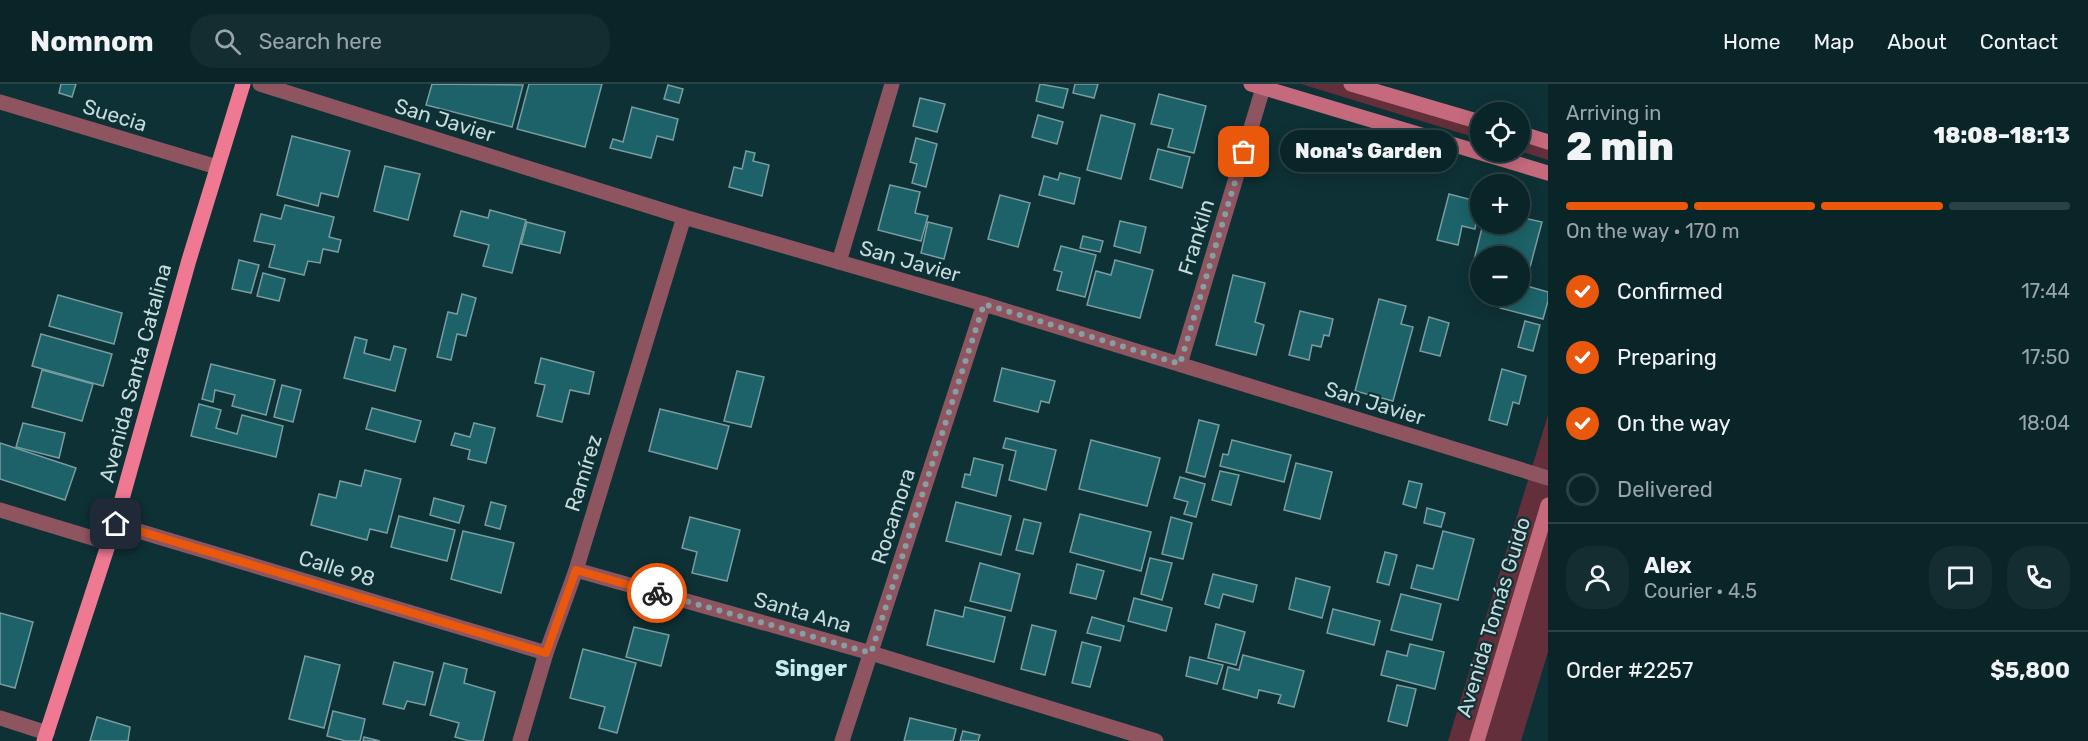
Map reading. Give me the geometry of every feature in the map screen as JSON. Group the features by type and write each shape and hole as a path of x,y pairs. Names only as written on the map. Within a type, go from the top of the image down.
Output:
{"main road":[{"name":"Avenida Santa Catalina","path":"45,737 116,524 189,260 243,84"},
{"path":"1350,84 1470,119"},
{"path":"1257,86 1548,173"},
{"path":"1530,137 1548,142"},
{"name":"Avenida Tomás Guido","path":"1477,741 1547,510"}],"street":[{"name":"San Javier","path":"260,84 684,217 984,304 1548,478"},
{"path":"839,262 892,84"},
{"name":"Frankiln","path":"1180,364 1257,86"},
{"name":"Suecia","path":"0,102 217,167"},
{"name":"Ramírez","path":"520,741 546,653 576,570 684,217"},
{"name":"Rocamora","path":"842,741 984,304"},
{"path":"0,510 109,543"},
{"name":"Calle 98","path":"116,524 546,653"},
{"name":"Santa Ana","path":"576,570 871,653 1156,741"},
{"path":"0,718 45,737"}],"shaded area":[{"path":"1301,84 1346,84 1470,123 1470,136"},
{"path":"1530,141 1548,147 1548,160 1530,154"},
{"path":"1548,415 1548,652 1521,741 1448,741"}],"building":[{"path":"61,84 76,84 72,97 59,93"},
{"path":"432,84 523,85 512,127 426,105"},
{"path":"529,84 602,84 585,147 517,129"},
{"path":"1040,84 1068,89 1063,108 1036,101"},
{"path":"1075,84 1098,84 1094,98 1073,93"},
{"path":"668,85 683,89 679,103 664,99"},
{"path":"1159,94 1206,106 1194,153 1168,147 1173,129 1151,124"},
{"path":"920,98 945,104 937,132 913,126"},
{"path":"632,107 678,119 673,140 657,136 651,158 610,148 613,139 623,142"},
{"path":"1038,115 1063,122 1057,144 1032,137"},
{"path":"1101,115 1135,124 1121,179 1087,170"},
{"path":"292,136 350,151 338,197 321,193 318,206 277,195"},
{"path":"916,138 937,144 926,187 912,183 917,164 910,162"},
{"path":"1158,149 1190,157 1182,188 1150,179"},
{"path":"746,151 755,153 753,161 769,165 762,196 729,187 734,167 742,169"},
{"path":"385,166 420,174 408,220 374,211"},
{"path":"1060,173 1080,178 1074,204 1039,195 1044,176 1058,180"},
{"path":"890,185 920,192 915,213 928,216 921,241 878,230"},
{"path":"1449,194 1470,199 1470,228 1462,226 1458,245 1437,240"},
{"path":"1000,195 1030,203 1018,247 988,239"},
{"path":"285,205 334,217 329,237 341,240 338,252 323,249 320,263 308,261 304,275 269,267 275,245 254,241 261,214 281,219"},
{"path":"490,210 526,220 512,273 483,266 489,245 454,236 461,211 488,218"},
{"path":"1530,219 1542,222 1530,267 1530,246 1478,246 1480,234 1530,234"},
{"path":"1120,221 1146,227 1140,253 1114,246"},
{"path":"527,222 565,232 560,253 521,244"},
{"path":"928,222 952,228 944,259 921,253"},
{"path":"1083,236 1103,241 1100,252 1080,248"},
{"path":"1061,246 1096,255 1085,297 1057,290 1062,272 1054,270"},
{"path":"239,260 259,265 251,293 232,289"},
{"path":"1115,260 1153,270 1140,318 1087,305 1096,271 1111,275"},
{"path":"263,273 285,279 279,301 257,296"},
{"path":"1233,275 1265,283 1255,322 1264,325 1256,355 1216,345"},
{"path":"1530,287 1548,292 1543,319 1500,308 1501,306 1530,306"},
{"path":"462,294 476,298 466,336 457,334 451,360 437,357 448,312 457,314"},
{"path":"58,295 122,313 114,344 49,326"},
{"path":"1379,299 1406,306 1401,324 1413,327 1393,401 1355,391"},
{"path":"1300,311 1333,319 1329,336 1324,335 1321,347 1312,345 1309,360 1289,355"},
{"path":"1429,317 1449,323 1440,356 1420,351"},
{"path":"1525,321 1540,325 1533,351 1518,347"},
{"path":"41,334 112,354 103,386 32,366"},
{"path":"355,337 367,340 364,353 390,360 394,346 406,349 395,391 344,378"},
{"path":"541,358 594,372 589,394 570,390 562,422 537,416 545,385 535,383"},
{"path":"211,364 275,380 266,415 232,406 235,395 215,390 213,402 202,399"},
{"path":"1002,368 1055,381 1049,403 1041,401 1038,412 994,401"},
{"path":"1502,369 1526,376 1519,404 1513,402 1507,425 1489,420"},
{"path":"42,370 93,384 82,421 32,407"},
{"path":"737,371 764,377 751,427 724,421"},
{"path":"282,385 301,390 293,422 274,417"},
{"path":"199,404 221,410 216,428 237,434 242,415 283,426 276,457 191,436"},
{"path":"372,408 421,421 415,442 366,429"},
{"path":"660,409 729,426 717,469 649,451"},
{"path":"1199,420 1219,425 1205,477 1186,472"},
{"path":"23,423 65,433 59,458 16,447"},
{"path":"474,423 495,428 486,463 468,459 470,450 451,445 455,433 470,437"},
{"path":"1006,438 1056,450 1046,490 1009,480 1016,451 1003,448"},
{"path":"1091,440 1160,458 1147,506 1079,489"},
{"path":"1232,440 1291,455 1284,482 1220,466 1223,454 1228,455"},
{"path":"0,443 76,468 65,500 0,479"},
{"path":"974,458 1003,465 996,496 962,487 965,474 970,475"},
{"path":"1296,463 1332,472 1320,519 1284,510"},
{"path":"365,470 401,479 387,533 370,529 367,540 311,525 319,494 336,498 340,481 361,486"},
{"path":"1220,471 1239,475 1231,505 1212,500"},
{"path":"1180,477 1205,484 1196,517 1184,514 1188,502 1174,498"},
{"path":"1409,481 1422,484 1416,508 1403,504"},
{"path":"434,498 464,506 459,523 430,515"},
{"path":"491,502 506,506 500,529 485,525"},
{"path":"956,502 1011,516 1001,555 946,541"},
{"path":"1427,508 1445,513 1441,527 1424,523"},
{"path":"1080,514 1151,532 1141,571 1070,552"},
{"path":"399,516 455,530 447,561 391,547"},
{"path":"690,517 740,530 727,581 692,573 697,552 682,548"},
{"path":"1171,517 1192,523 1183,559 1162,554"},
{"path":"1024,519 1041,523 1033,554 1016,550"},
{"path":"463,531 514,543 501,593 451,579"},
{"path":"1443,531 1474,539 1458,600 1411,588 1417,565 1433,569"},
{"path":"1385,552 1397,555 1389,585 1377,582"},
{"path":"1150,558 1172,563 1162,600 1141,594"},
{"path":"980,563 1020,574 1011,611 970,601"},
{"path":"1077,564 1104,571 1096,599 1070,593"},
{"path":"1213,574 1257,585 1253,602 1223,594 1219,608 1205,604"},
{"path":"1296,578 1330,587 1322,618 1289,609"},
{"path":"1401,594 1441,604 1432,640 1391,630"},
{"path":"1134,598 1172,608 1166,631 1128,621"},
{"path":"965,607 1005,617 994,662 927,645 935,610 963,617"},
{"path":"1333,609 1380,621 1374,645 1327,633"},
{"path":"0,613 33,622 15,688 0,684"},
{"path":"1092,617 1124,626 1120,641 1087,633"},
{"path":"1216,624 1245,632 1236,665 1208,658"},
{"path":"1032,625 1056,631 1045,675 1021,669"},
{"path":"634,627 669,635 661,666 626,657"},
{"path":"1082,642 1101,647 1090,687 1072,683"},
{"path":"1410,644 1444,652 1435,689 1381,675 1387,651 1407,656"},
{"path":"583,649 636,663 617,733 599,728 605,707 570,698"},
{"path":"1243,655 1304,671 1294,707 1278,703 1281,695 1259,690 1257,698 1223,689 1228,667 1239,670"},
{"path":"305,656 340,665 324,728 289,719"},
{"path":"1190,657 1223,665 1217,684 1186,676"},
{"path":"394,662 433,672 425,705 407,701 404,709 383,704"},
{"path":"444,663 467,669 464,683 495,692 483,741 469,741 455,737 459,723 430,715"},
{"path":"1397,685 1416,689 1407,726 1388,721"},
{"path":"333,711 365,719 360,741 346,741 327,736"},
{"path":"97,717 130,727 128,741 90,741"},
{"path":"910,718 956,729 953,741 904,741"},
{"path":"963,731 980,735 978,741 960,741"},
{"path":"364,737 380,741 363,741"}],"way so far":[{"path":"657,593 871,653 984,304 1180,364 1244,152"}],"place":[{"name":"Nona's Garden","path":"1244,152"}],"district":[{"name":"Singer","path":"811,668"}],"route":[{"path":"116,524 546,653 576,570 657,593"}]}
